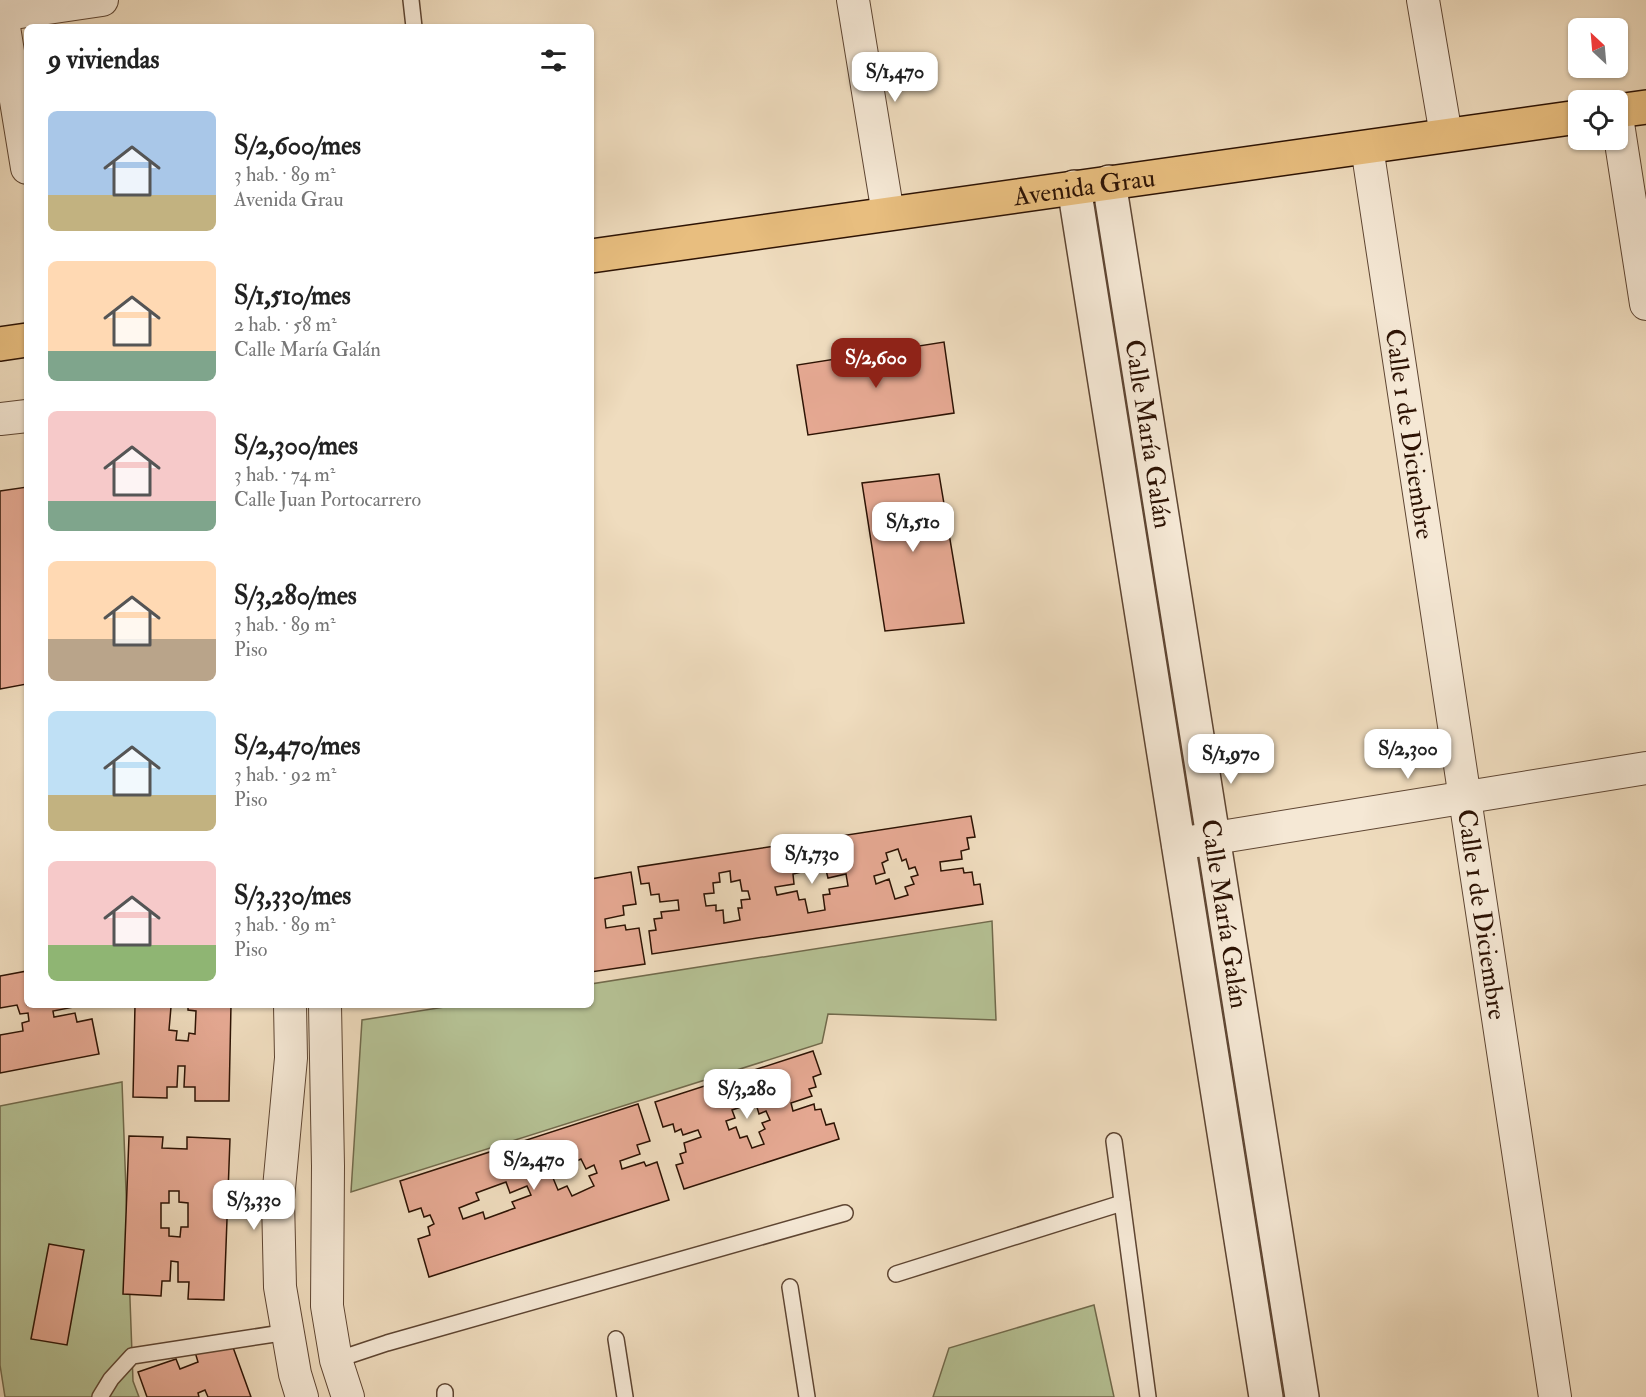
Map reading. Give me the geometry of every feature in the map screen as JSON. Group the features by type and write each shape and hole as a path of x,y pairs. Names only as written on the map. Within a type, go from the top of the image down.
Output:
{"main road":[{"path":"1628,109 1646,107"},
{"name":"Avenida Grau","path":"594,256 1568,118"},
{"path":"0,344 24,340"}],"street":[{"path":"854,0 888,214"},
{"path":"1423,0 1446,135"},
{"path":"24,150 1,15 92,1"},
{"name":"Calle 1 de Diciembre","path":"1367,147 1555,1397"},
{"path":"1622,150 1646,304"},
{"name":"Calle María Galán","path":"1109,182 1302,1397"},
{"name":"Calle María Galán","path":"1074,187 1266,1397"},
{"path":"0,419 24,416"},
{"path":"1178,844 1646,768"},
{"path":"290,1008 291,1058 278,1200 280,1287 298,1385 336,1360"},
{"path":"291,1058 312,1008"},
{"path":"325,1008 328,1166 327,1306 336,1360 348,1397"}],"lane":[{"path":"411,0 414,24"},
{"path":"1114,1141 1148,1397"},
{"path":"896,1274 1122,1203"},
{"path":"336,1360 398,1340 845,1213"},
{"path":"790,1287 807,1397"},
{"path":"100,1397 111,1378 132,1356 288,1332"},
{"path":"616,1340 625,1397"}],"green space":[{"path":"992,921 996,1020 828,1014 822,1043 351,1192 362,1020 438,1008 594,1008 594,984"},
{"path":"122,1082 133,1381 139,1397 5,1397 0,1365 0,1106"},
{"path":"1094,1305 1114,1397 933,1397 949,1348"}],"building":[{"path":"944,342 954,413 808,435 797,365"},
{"path":"939,474 964,623 885,631 862,483"},
{"path":"24,487 24,685 0,689 0,491"},
{"path":"971,816 975,837 967,838 969,849 961,851 962,859 940,862 941,871 963,868 964,873 972,872 974,885 980,884 983,904 652,954 649,931 656,930 654,919 662,918 661,912 679,910 678,900 660,902 659,894 651,895 649,883 641,884 638,867","holes":["898,849 902,861 906,859 909,869 915,867 918,875 911,877 914,884 905,887 908,895 895,899 889,879 876,884 874,876 885,873 882,863 888,860 886,853","817,860 818,871 826,870 828,878 846,874 848,886 829,889 830,894 823,895 825,910 808,913 805,899 799,900 797,891 777,895 775,887 794,884 793,874 802,872 800,863","730,871 731,882 740,880 742,891 748,891 750,899 741,900 742,908 738,908 740,920 724,923 723,910 716,911 716,905 706,906 704,894 714,893 713,883 720,882 719,873"]},
{"path":"631,872 636,904 623,906 624,915 605,919 606,928 625,925 626,930 639,928 645,964 594,972 594,878"},
{"path":"24,972 24,1008 69,1008 53,1011 54,1017 75,1013 77,1022 92,1019 99,1054 0,1073 0,1035 23,1031 22,1023 29,1021 28,1013 20,1014 17,1005 0,1008 0,976"},
{"path":"135,1008 171,1008 169,1030 177,1031 176,1040 188,1041 189,1033 195,1034 196,1011 188,1010 188,1008 231,1008 229,1101 195,1101 195,1087 184,1087 185,1066 178,1066 177,1087 167,1087 167,1098 133,1097"},
{"path":"813,1051 821,1074 813,1077 816,1087 809,1089 812,1096 791,1103 793,1111 814,1104 815,1110 821,1109 826,1125 834,1123 839,1139 684,1189 676,1165 683,1163 680,1154 686,1152 684,1143 701,1137 698,1130 683,1135 681,1129 675,1132 673,1124 663,1127 655,1102","holes":["746,1093 751,1106 756,1104 759,1114 766,1111 770,1120 762,1123 765,1129 759,1132 764,1144 752,1148 747,1136 740,1138 736,1127 729,1130 726,1121 735,1118 732,1110 738,1108 733,1097"]},
{"path":"638,1104 650,1141 637,1145 640,1154 620,1161 622,1169 644,1162 646,1166 657,1162 669,1200 429,1277 418,1239 430,1235 428,1227 434,1224 430,1215 424,1217 421,1208 409,1212 400,1181","holes":["581,1159 586,1169 594,1165 597,1173 589,1176 594,1186 572,1196 567,1186 558,1190 553,1178 561,1175 559,1169","506,1182 510,1193 527,1186 531,1195 512,1202 515,1208 485,1219 483,1212 463,1219 459,1208 479,1200 476,1193"]},
{"path":"129,1136 163,1137 162,1148 187,1149 187,1137 230,1139 224,1300 188,1299 189,1282 178,1282 178,1262 171,1261 170,1281 162,1281 161,1296 123,1294","holes":["169,1191 179,1191 179,1202 188,1203 188,1227 181,1227 180,1237 169,1236 169,1228 161,1228 161,1203 169,1203"]},
{"path":"49,1244 84,1250 67,1345 31,1339"},
{"path":"230,1339 251,1397 208,1397 205,1390 198,1393 199,1397 147,1397 138,1372 176,1359 180,1369 198,1362 195,1352"}]}
